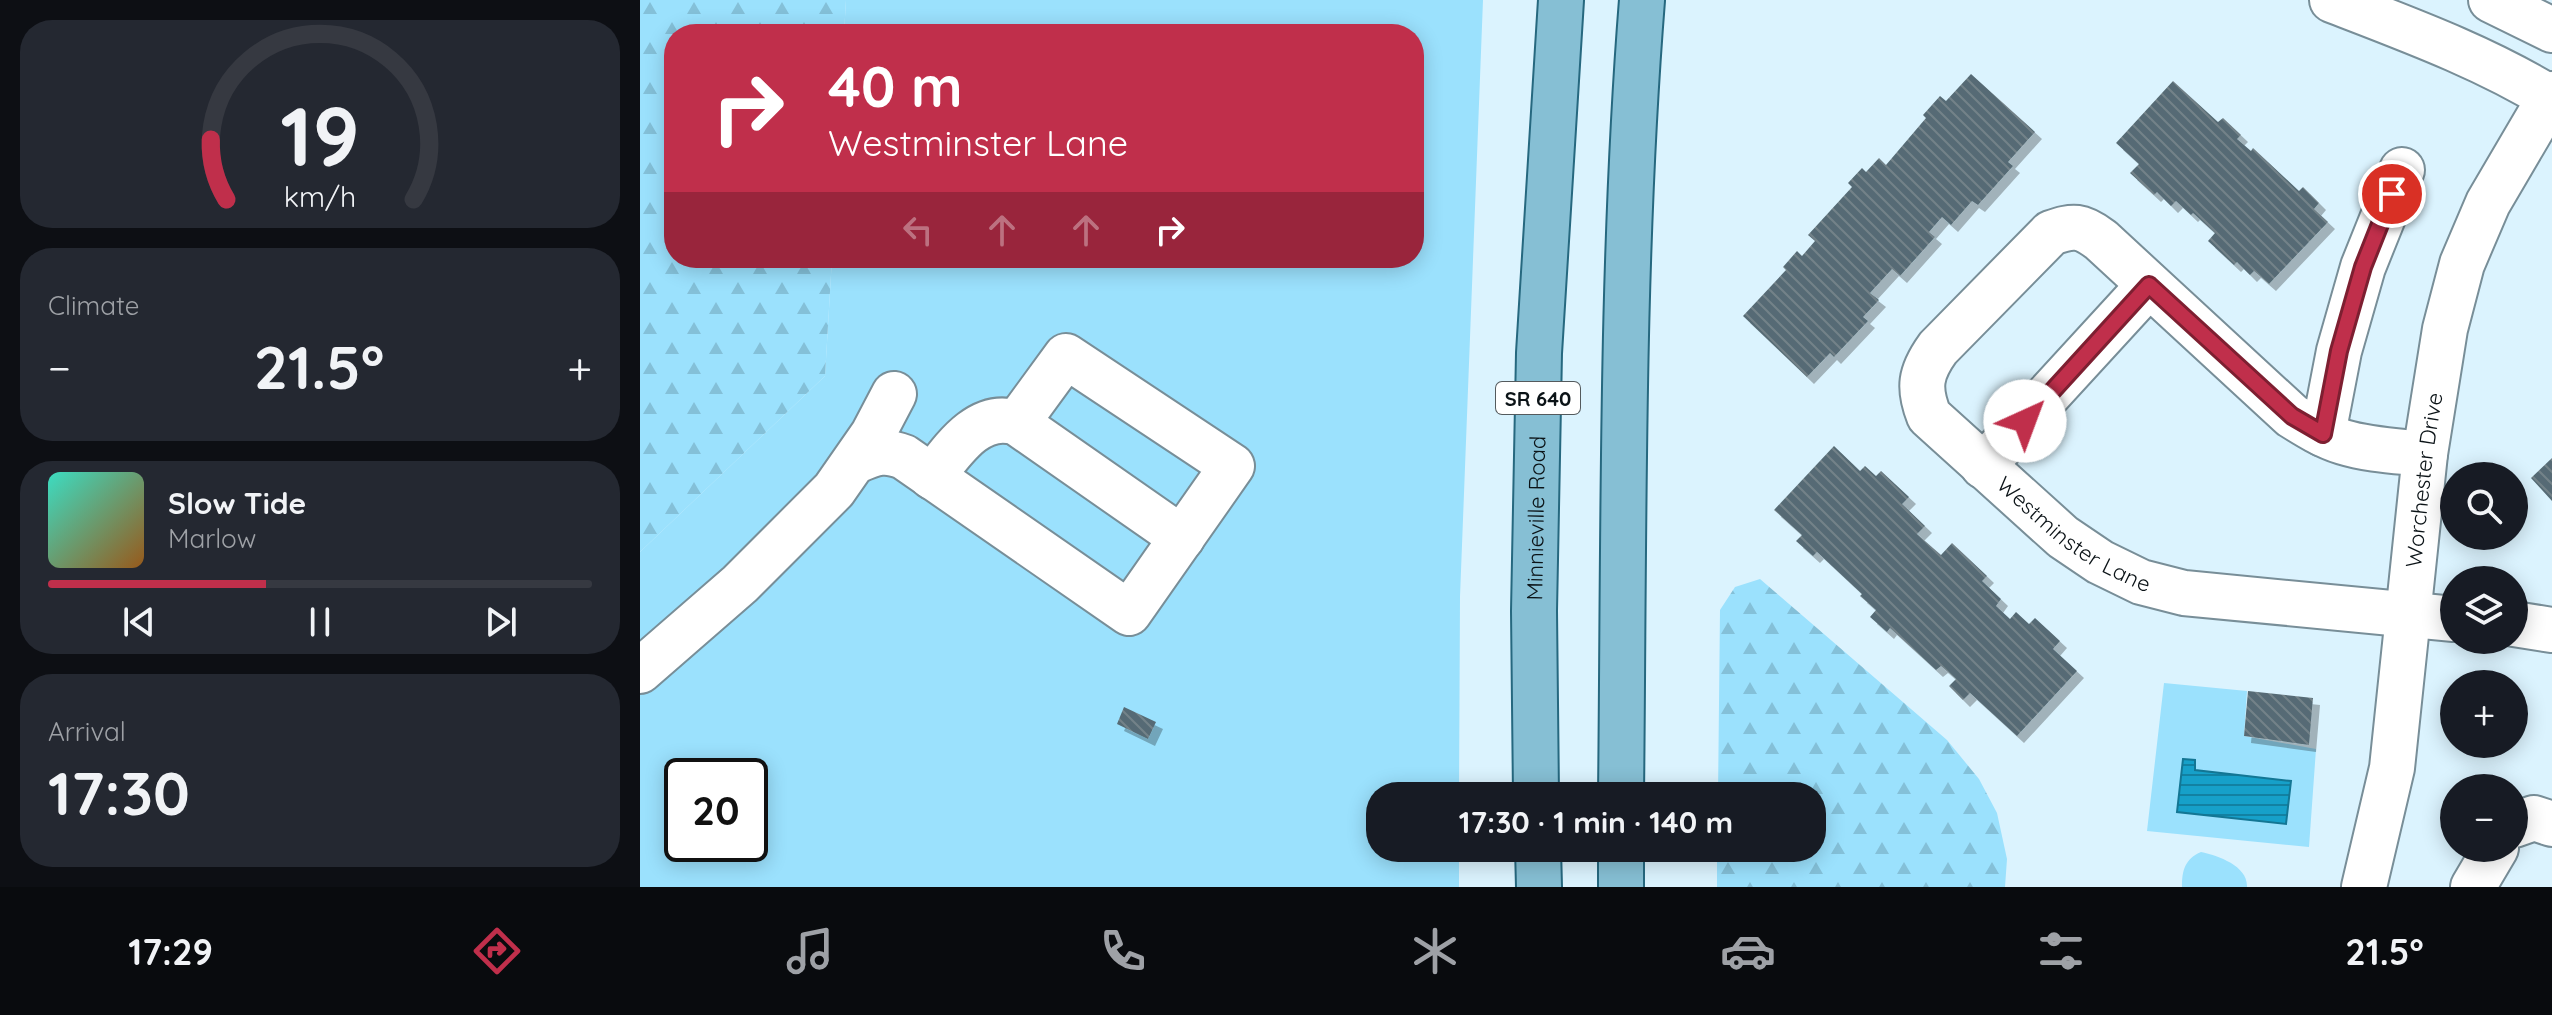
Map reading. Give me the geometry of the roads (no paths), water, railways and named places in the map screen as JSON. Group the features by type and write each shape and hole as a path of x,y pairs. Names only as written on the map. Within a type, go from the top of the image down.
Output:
{"main road":[{"name":"Minnieville Road","path":"1536,782 1534,611 1539,353 1561,0"},
{"path":"1621,782 1625,367 1635,93 1642,0"},
{"path":"1538,862 1539,887"},
{"path":"1621,862 1621,887"}],"street":[{"path":"2332,0 2433,39 2551,97"},
{"path":"2491,0 2552,30"},
{"name":"Worchester Drive","path":"2364,887 2392,768 2425,454 2445,329 2462,264 2488,203 2551,97"},
{"path":"2323,434 2339,351 2363,267 2402,170"},
{"name":"Westminster Lane","path":"2425,454 2343,442 2292,416 2087,230 2070,227 2051,233 1938,348 1922,376 1922,397 1929,416 2063,537 2100,562 2141,582 2184,593 2440,618"},
{"path":"1983,466 2149,285"},
{"path":"856,461 879,451 891,452 1129,613 1232,466 1066,356 1017,423"},
{"path":"640,671 740,584 834,490 856,461 894,394"},
{"path":"932,477 956,445 972,431 1003,418 1017,423 1182,538"},
{"path":"2528,626 2552,630"},
{"path":"2528,820 2534,818 2552,824"},
{"path":"2473,887 2488,862"}]}
